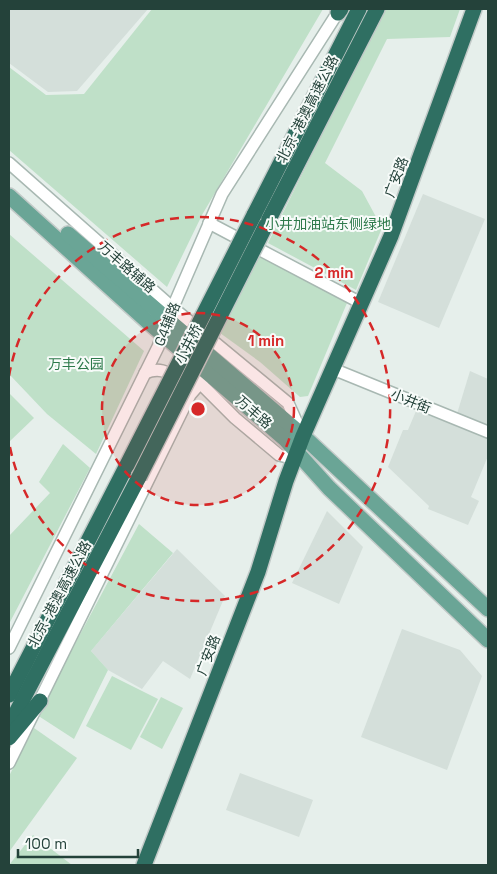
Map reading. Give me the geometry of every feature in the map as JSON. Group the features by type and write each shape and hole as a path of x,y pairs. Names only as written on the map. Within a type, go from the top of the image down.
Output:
{"highway":[{"path":"260,220 359,9"},
{"name":"北京-港澳高速公路","path":"260,220 377,9"},
{"name":"广安路","path":"144,865 258,572 286,481 303,436 391,236 416,173 474,9"},
{"name":"小井桥","path":"127,465 260,220"},
{"name":"小井桥","path":"139,477 260,220"},
{"name":"北京-港澳高速公路","path":"9,695 127,465"},
{"name":"北京-港澳高速公路","path":"9,726 139,477"},
{"path":"9,738 40,701"}],"main road":[{"name":"万丰路","path":"9,184 303,436 488,609"},
{"name":"万丰路","path":"9,196 168,321 203,374 286,439 297,454 329,488 488,640"},
{"path":"329,488 332,480 339,475 346,475"}],"street":[{"name":"G4辅路","path":"9,648 145,374 222,194 340,10"},
{"name":"万丰路辅路","path":"9,164 168,321"},
{"path":"209,222 361,303"},
{"path":"145,374 156,368 166,371 182,383 190,395"},
{"name":"小井街","path":"334,369 488,432"},
{"path":"9,763 190,395 203,374"}],"shaded area":[{"path":"9,9 148,9 77,91 48,92 9,63"},
{"path":"423,194 485,219 439,328 378,302"},
{"path":"470,371 488,379 488,429 456,417"},
{"path":"416,411 488,437 488,456 471,497 479,501 468,525 428,509 429,506 388,467 403,430 408,430"},
{"path":"327,511 363,547 339,604 292,583"},
{"path":"177,549 225,596 190,679 163,661 142,689 108,670 91,651"},
{"path":"402,629 460,650 482,676 447,770 361,737"},
{"path":"240,773 313,800 299,837 226,810"}],"green space":[{"path":"152,9 323,9 202,215 167,287 9,150 9,67 46,95 84,94"},
{"name":"小井加油站东侧绿地","path":"384,9 460,9 450,37 387,39 325,163 362,191 382,228 356,290 268,243"},
{"name":"万丰公园","path":"9,234 144,351 96,454 47,414 9,374"},
{"path":"260,255 347,303 308,396 300,397 260,362 220,333"},
{"path":"9,393 34,418 9,442"},
{"path":"63,444 90,468 9,624 9,536 50,493 39,482"},
{"path":"139,524 173,553 91,651 108,670 74,739 37,715"},
{"path":"112,676 158,699 131,750 86,726"},
{"path":"161,697 183,708 162,749 140,737"},
{"path":"34,728 77,758 9,852 9,776"},
{"path":"33,835 72,865 9,865"}]}
